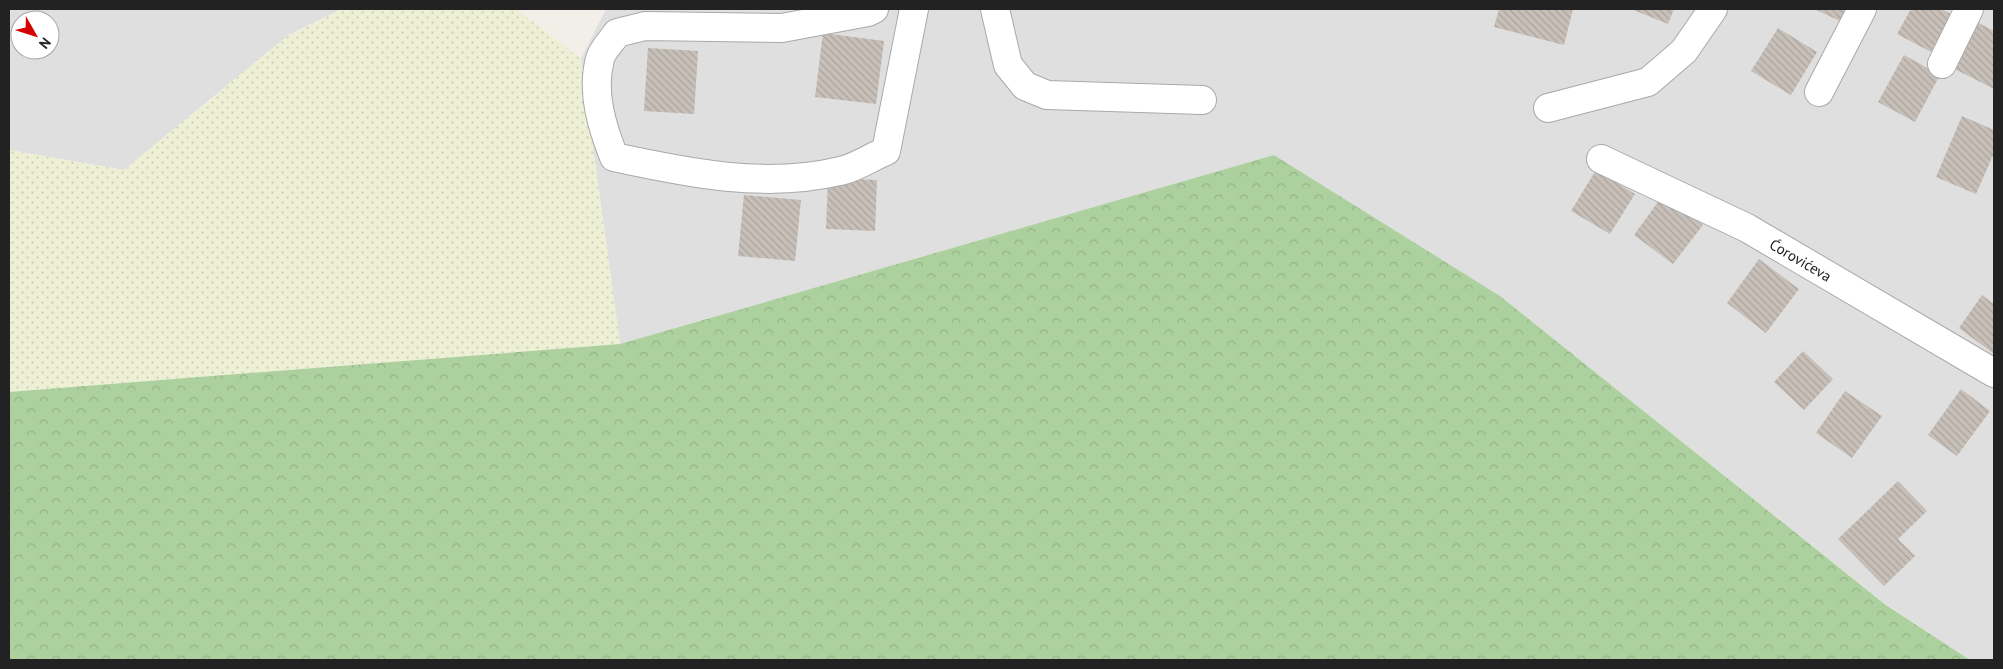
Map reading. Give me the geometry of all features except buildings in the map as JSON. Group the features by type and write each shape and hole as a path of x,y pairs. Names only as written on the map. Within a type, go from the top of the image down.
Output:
{"street":[{"path":"874,9 868,12 782,28 645,26 617,33 600,58 598,86 600,122 614,157 689,174 777,180 842,171 886,151 914,9"},
{"path":"995,9 1008,65 1025,86 1047,95 1202,100"},
{"path":"1548,108 1648,82 1684,51 1714,9"},
{"path":"1819,92 1862,9"},
{"path":"1942,64 1969,9"},
{"name":"Ćorovićeva","path":"1601,160 1747,228 1994,373"}],"shaded area":[{"path":"9,9 342,9 290,34 124,170 9,150"},
{"path":"606,9 1994,9 1994,660 1970,660 1887,605 1500,296 1274,155 620,344 581,59"}],"green space":[{"path":"342,9 516,9 581,59 620,344 9,392 9,150 124,170 290,34"},
{"path":"1274,155 1500,296 1886,605 1970,660 9,660 9,392 620,344"}]}
